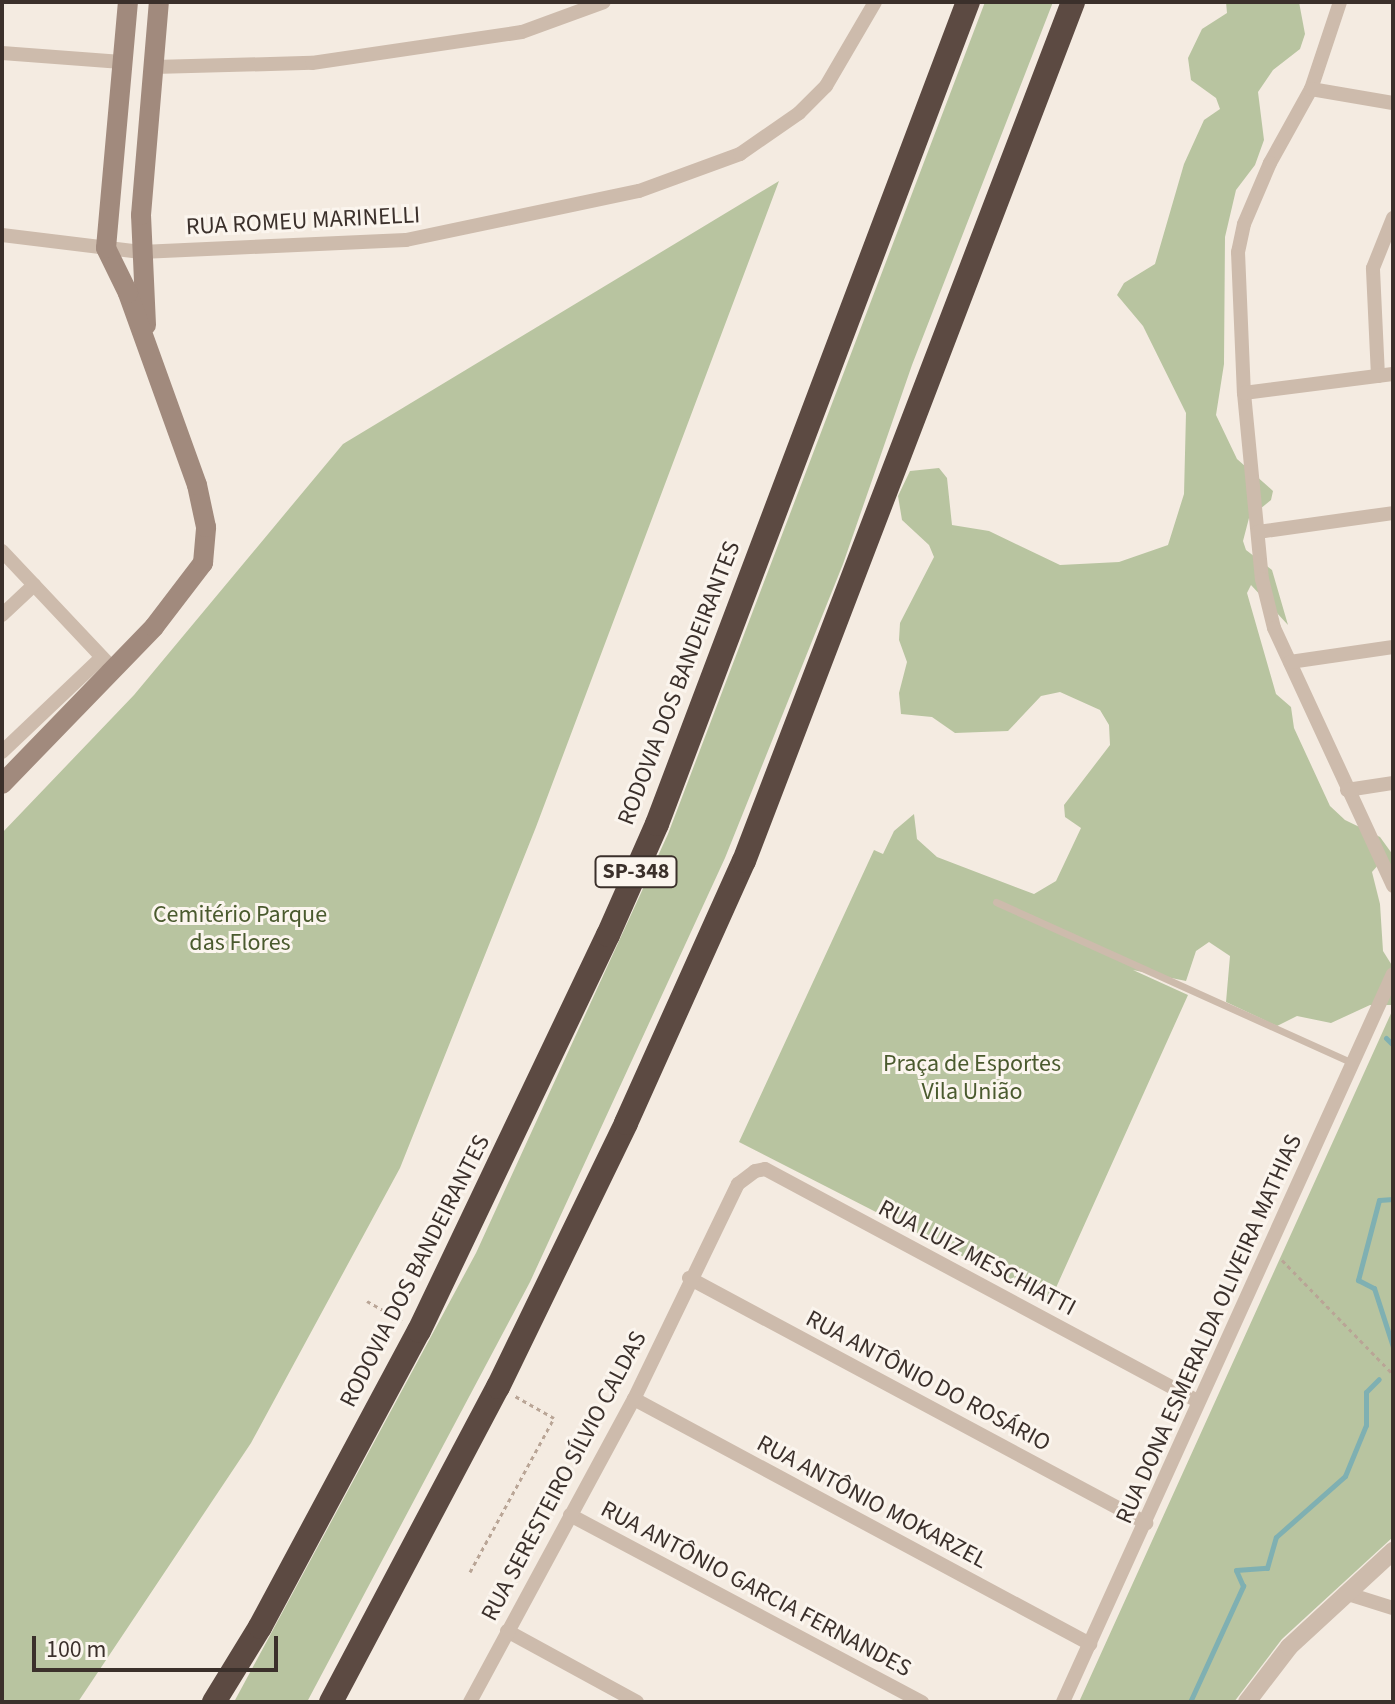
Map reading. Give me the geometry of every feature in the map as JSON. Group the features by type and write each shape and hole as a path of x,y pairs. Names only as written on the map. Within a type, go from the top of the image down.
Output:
{"highway":[{"name":"RODOVIA DOS BANDEIRANTES","path":"214,1702 268,1614 419,1331 657,824 968,2"},
{"path":"331,1702 498,1387 626,1123 744,861 1073,2"}],"main road":[{"path":"2,784 203,563 206,527 197,485 147,348 106,248 128,2"},
{"path":"147,348 141,252 159,2"}],"street":[{"path":"154,67 312,63 522,32 604,2"},
{"name":"RUA ROMEU MARINELLI","path":"2,235 141,252 406,240 639,191 740,154 799,113 826,86 875,2"},
{"path":"1340,2 1311,89 1270,163 1244,224 1238,252 1244,393 1258,532 1274,628 1393,886"},
{"path":"2,53 122,62"},
{"path":"1311,89 1393,103"},
{"path":"1244,393 1386,375 1373,268 1388,242 1393,218"},
{"path":"1258,532 1393,513"},
{"path":"2,551 108,664 2,752"},
{"path":"2,615 34,585"},
{"path":"1290,662 1393,647"},
{"path":"1347,790 1393,783"},
{"name":"RUA DONA ESMERALDA OLIVEIRA MATHIAS","path":"1063,1702 1393,974"},
{"name":"RUA LUIZ MESCHIATTI","path":"738,1184 747,1174 765,1169 1197,1401"},
{"name":"RUA SERESTEIRO SÍLVIO CALDAS","path":"470,1702 634,1399 689,1278 738,1184"},
{"name":"RUA ANTÔNIO DO ROSÁRIO","path":"689,1278 1146,1523"},
{"name":"RUA ANTÔNIO MOKARZEL","path":"634,1399 1090,1644"},
{"name":"RUA ANTÔNIO GARCIA FERNANDES","path":"570,1515 922,1702"},
{"path":"1247,1702 1274,1664 1345,1593 1393,1551"},
{"path":"1345,1593 1393,1608"},
{"path":"507,1631 637,1702"}],"lane":[{"path":"996,902 1352,1063"}],"path":[{"path":"1270,1249 1393,1374"},
{"path":"367,1301 419,1331"},
{"path":"470,1572 554,1418 498,1387"}],"green space":[{"path":"985,2 1053,2 912,365 843,564 725,858 530,1282 307,1702 234,1702 476,1253 668,834"},
{"name":"Praça de Esportes Vila União","path":"1226,2 1299,2 1305,34 1300,49 1273,70 1258,92 1264,140 1255,165 1236,190 1225,237 1224,364 1216,415 1237,459 1273,491 1271,500 1249,518 1243,541 1246,550 1272,570 1288,625 1251,585 1247,593 1276,694 1291,707 1294,728 1330,806 1345,820 1380,837 1393,855 1393,870 1379,864 1372,872 1380,904 1383,951 1393,967 1393,1005 1370,1005 1331,1023 1297,1016 1277,1026 1226,1002 1230,956 1209,942 1196,951 1186,981 1133,970 1188,995 1050,1301 739,1142 874,850 883,854 894,831 914,814 917,839 937,857 1034,894 1056,881 1081,828 1065,817 1064,805 1110,745 1109,725 1100,710 1060,692 1041,696 1008,731 955,733 932,717 901,714 899,693 907,662 899,640 900,623 934,557 929,545 902,520 898,496 910,471 939,468 947,478 952,525 989,531 1060,565 1119,562 1168,545 1184,494 1186,413 1143,326 1117,295 1124,283 1155,264 1184,164 1204,120 1220,109 1216,98 1191,80 1188,58 1202,29 1227,13"},
{"name":"Cemitério Parque das Flores","path":"779,181 536,827 400,1168 251,1443 78,1702 2,1702 2,833 134,695 343,444"},
{"path":"1393,1009 1393,1537 1282,1639 1234,1702 1079,1702"}],"waterway":[{"path":"1386,1038 1393,1045"},
{"path":"1393,1199 1379,1200 1358,1280 1374,1288 1393,1347"},
{"path":"1190,1702 1243,1586 1236,1570 1267,1568 1276,1537 1345,1476 1366,1425 1366,1392 1379,1379"}]}
